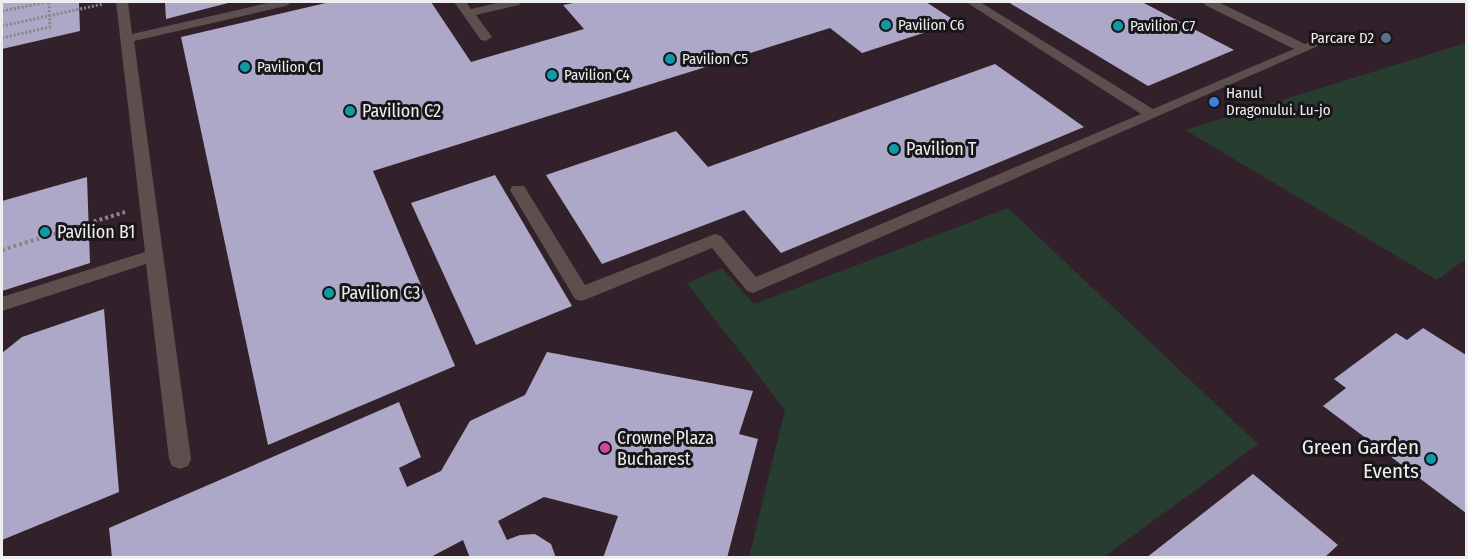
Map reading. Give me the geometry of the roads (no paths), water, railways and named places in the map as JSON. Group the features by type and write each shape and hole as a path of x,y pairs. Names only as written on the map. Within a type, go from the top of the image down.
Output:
{"lane":[{"path":"122,2 180,459"},
{"path":"127,39 286,2"},
{"path":"460,2 486,37"},
{"path":"469,14 515,2"},
{"path":"972,2 1152,114"},
{"path":"1209,2 1304,49"},
{"path":"518,190 582,294 715,240 753,286 1335,36"},
{"path":"2,304 155,255"}],"place":[{"name":"Pavilion C6","path":"886,25"},
{"name":"Pavilion C7","path":"1118,26"},
{"name":"Parcare D2","path":"1386,38"},
{"name":"Pavilion C5","path":"670,59"},
{"name":"Pavilion C1","path":"245,67"},
{"name":"Pavilion C4","path":"552,75"},
{"name":"Hanul Dragonului. Lu-jo","path":"1214,102"},
{"name":"Pavilion C2","path":"350,111"},
{"name":"Pavilion T","path":"894,149"},
{"name":"Pavilion B1","path":"45,232"},
{"name":"Pavilion C3","path":"329,293"},
{"name":"Crowne Plaza Bucharest","path":"605,448"},
{"name":"Green Garden Events","path":"1431,459"}]}
